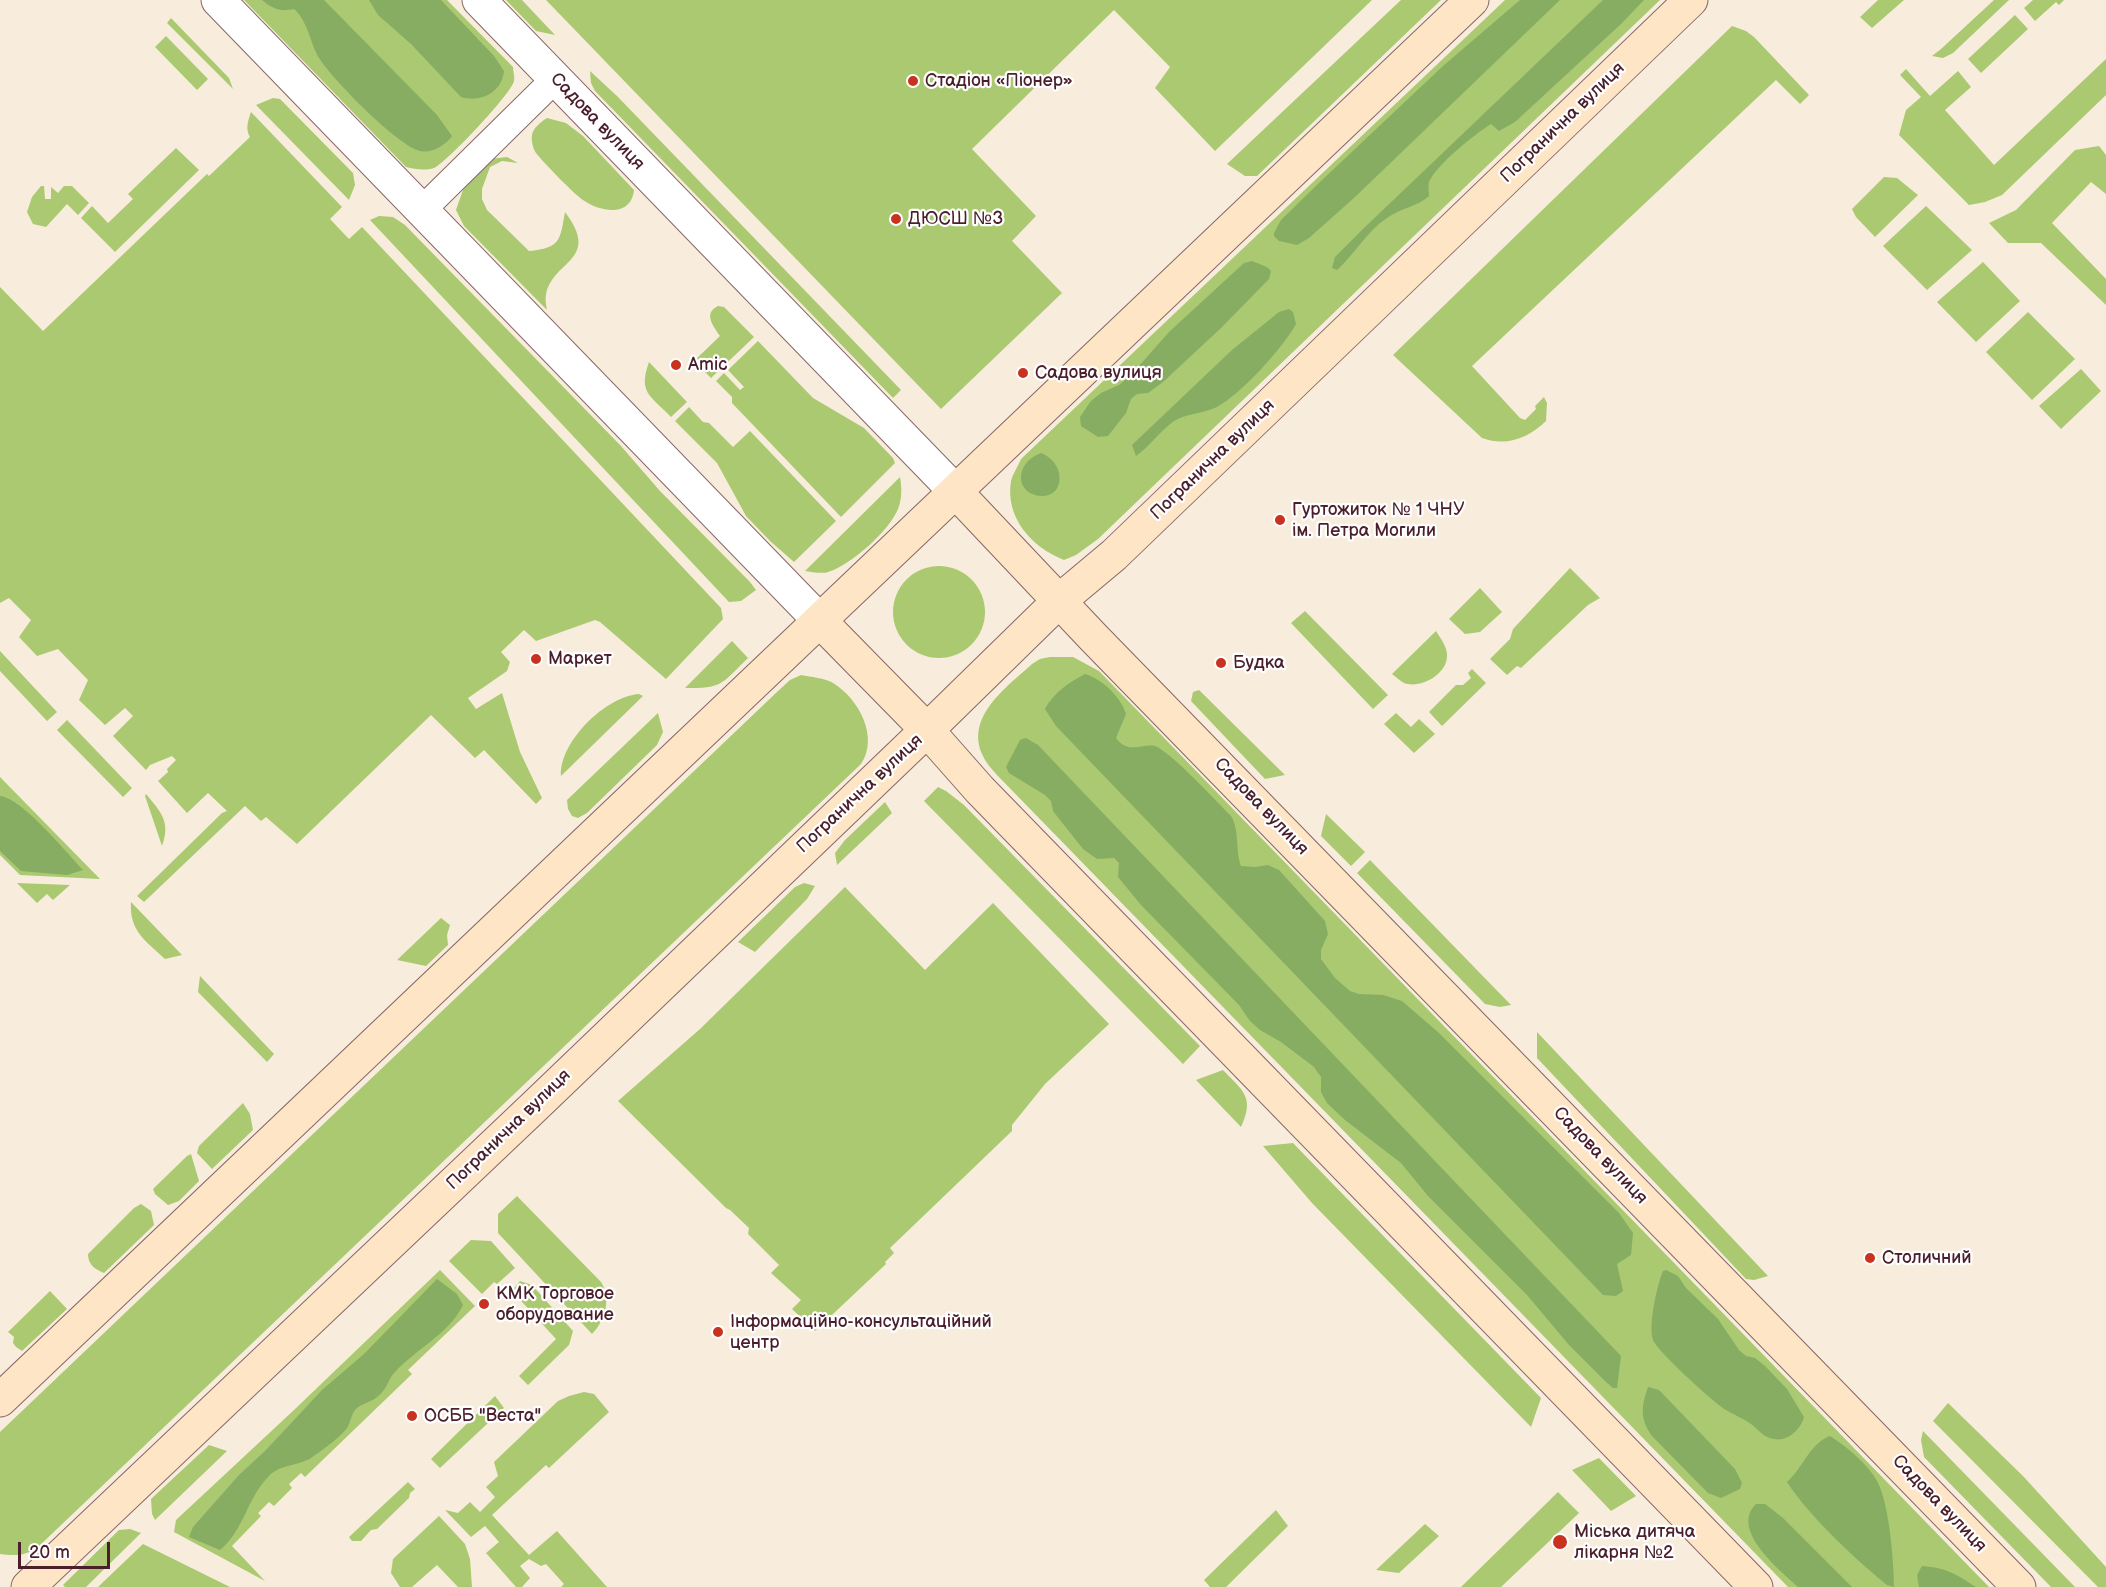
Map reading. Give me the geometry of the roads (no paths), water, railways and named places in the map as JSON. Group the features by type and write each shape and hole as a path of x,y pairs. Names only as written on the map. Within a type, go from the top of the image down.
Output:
{"main road":[{"path":"0,1400 1472,0"},
{"name":"Погранична вулиця","path":"28,1587 927,730 1059,601 1094,573 1691,0"},
{"name":"Садова вулиця","path":"956,492 1059,601 2019,1587"},
{"path":"820,621 927,730 997,807 1756,1587"}],"street":[{"path":"218,0 820,621"},
{"name":"Садова вулиця","path":"478,0 956,492"},
{"path":"422,210 555,79"}],"place":[{"name":"Стадіон «Піонер»","path":"913,81"},
{"name":"ДЮСШ №3","path":"896,219"},
{"name":"Amic","path":"676,365"},
{"name":"Садова вулиця","path":"1023,373"},
{"name":"Гуртожиток № 1 ЧНУ ім. Петра Могили","path":"1280,520"},
{"name":"Маркет","path":"536,659"},
{"name":"Будка","path":"1221,663"},
{"name":"Столичний","path":"1870,1258"},
{"name":"КМК Торговое оборудование","path":"484,1304"},
{"name":"Інформаційно-консультаційний центр","path":"718,1332"},
{"name":"ОСББ \"Веста\"","path":"412,1416"},
{"name":"Міська дитяча лікарня №2","path":"1560,1542"}]}
